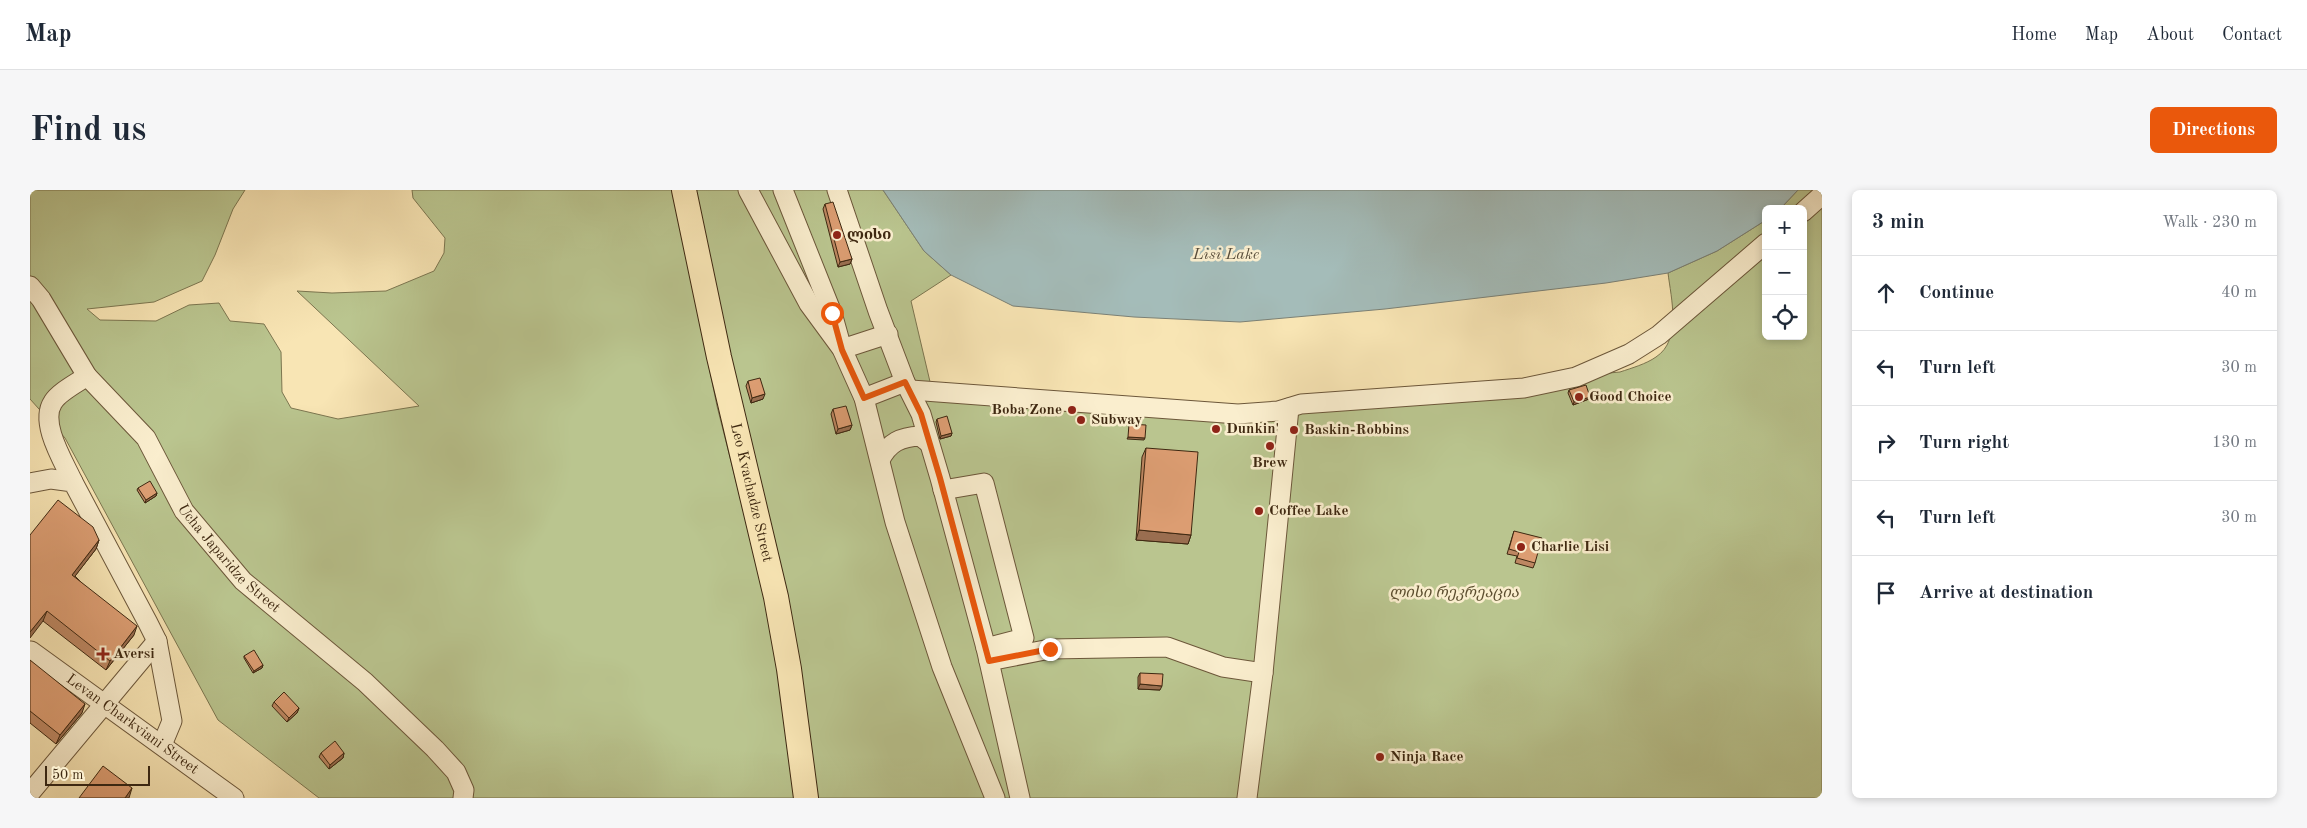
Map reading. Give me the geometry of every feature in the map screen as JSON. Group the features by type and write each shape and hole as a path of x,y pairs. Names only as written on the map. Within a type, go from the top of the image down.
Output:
{"main road":[{"name":"Leo Kvachadze Street","path":"684,190 718,357 776,597 790,678 806,798"}],"street":[{"path":"748,190 809,304 842,350"},
{"path":"783,190 832,313 842,350 864,398 894,522 942,667 995,798"},
{"path":"838,190 878,311 921,414 987,654 1020,798"},
{"path":"1807,208 1822,195"},
{"path":"864,398 908,386 1220,414 1278,411 1301,404 1524,388 1576,377 1621,358 1659,335 1762,245"},
{"name":"Ucha Japaridze Street","path":"34,295 87,376 146,438 184,511 243,581 365,682 436,749 456,772 464,790 463,798"},
{"path":"842,350 888,334"},
{"path":"87,376 53,401 48,413 50,431 73,482 157,641 172,721 162,745"},
{"path":"1247,798 1263,673 1289,408"},
{"path":"880,460 886,447 897,441 920,436 928,442"},
{"path":"30,483 51,479 73,482"},
{"path":"943,490 984,483 1024,638 987,654"},
{"path":"30,793 157,641"},
{"path":"987,654 1050,649 1167,647 1223,667 1263,673"},
{"name":"Levan Charkviani Street","path":"30,650 234,798"}],"green space":[{"path":"30,190 245,190 233,209 215,255 202,281 154,302 87,309 100,320 156,321 189,305 219,303 230,321 264,324 281,352 282,392 291,408 338,419 419,406 297,291 332,293 386,291 434,271 444,253 445,238 413,198 412,190 673,190 717,406 758,568 773,637 796,798 319,798 218,720 65,438 30,399"},
{"name":"ლისი რეკრეაცია","path":"692,190 883,190 924,251 951,275 911,301 931,386 1229,408 1620,372 1648,362 1656,357 1664,350 1669,340 1673,318 1668,273 1717,251 1762,223 1762,340 1807,340 1807,205 1784,205 1798,190 1822,190 1822,798 817,798"}],"water":[{"name":"Lisi Lake","path":"883,190 1798,190 1784,205 1762,205 1762,223 1717,251 1668,273 1606,283 1385,309 1240,322 1134,317 1013,306 951,275 924,251"}],"building":[{"path":"833,202 852,259 840,262 825,204"},
{"path":"760,378 765,394 752,398 748,381"},
{"path":"1586,385 1590,397 1574,402 1569,390"},
{"path":"846,406 852,425 838,429 833,409"},
{"path":"947,416 952,433 941,436 937,419"},
{"path":"1129,424 1146,425 1145,438 1128,437"},
{"path":"1146,448 1198,452 1191,535 1139,530"},
{"path":"150,481 157,493 146,500 138,488"},
{"path":"58,500 93,527 99,540 72,575 137,626 110,661 47,611 30,632 30,535"},
{"path":"1514,531 1542,538 1535,563 1517,558 1519,552 1509,549"},
{"path":"254,650 263,665 254,671 244,656"},
{"path":"30,660 85,704 60,735 30,711"},
{"path":"1140,673 1163,674 1162,686 1140,684"},
{"path":"284,692 299,708 289,718 274,702"},
{"path":"335,741 344,753 330,765 321,753"},
{"path":"103,766 132,788 125,798 79,798"}],"place":[{"name":"ლისი","path":"837,235"},
{"name":"Good Choice","path":"1579,397"},
{"name":"Boba Zone","path":"1072,410"},
{"name":"Subway","path":"1081,420"},
{"name":"Dunkin'","path":"1216,429"},
{"name":"Baskin-Robbins","path":"1294,430"},
{"name":"Brew","path":"1270,446"},
{"name":"Coffee Lake","path":"1259,511"},
{"name":"Charlie Lisi","path":"1521,547"},
{"name":"Aversi","path":"103,654"},
{"name":"Ninja Race","path":"1380,757"}],"route":[{"path":"832,313 842,350 864,398 905,382 911,390 921,414 940,478 989,661 1050,649"}]}
